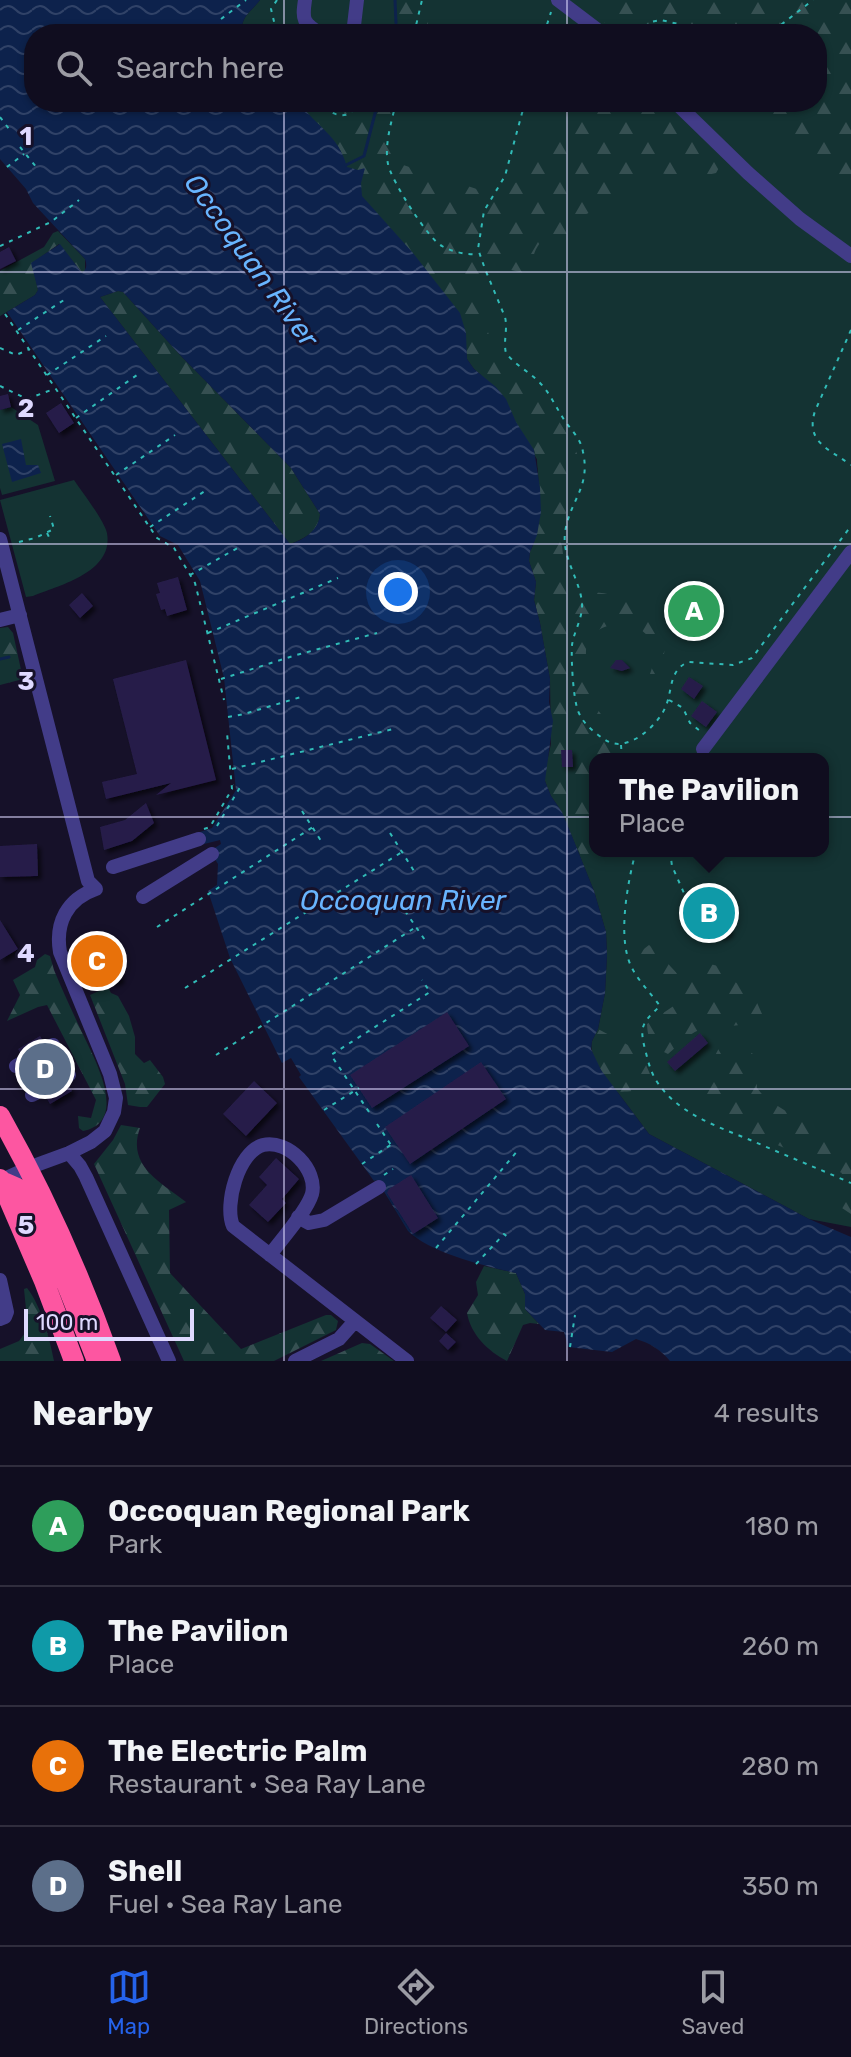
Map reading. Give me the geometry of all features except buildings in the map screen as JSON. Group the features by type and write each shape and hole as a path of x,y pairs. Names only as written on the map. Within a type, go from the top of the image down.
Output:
{"highway":[{"path":"0,1116 52,1218 92,1307 111,1361"},
{"path":"0,1180 74,1361"},
{"path":"0,1180 23,1193 67,1285 97,1361"},
{"path":"0,1210 22,1228"},
{"path":"92,1307 124,1361"}],"street":[{"path":"305,0 302,16 307,24"},
{"path":"357,0 358,24"},
{"path":"558,0 590,24"},
{"path":"685,112 800,219 851,256"},
{"path":"0,539 88,881 96,889 81,896 65,911 60,922 60,952 110,1074 116,1098 114,1112 105,1131 91,1142 0,1180"},
{"path":"707,745 851,552"},
{"path":"0,620 20,615"},
{"path":"113,867 197,835"},
{"path":"143,897 212,854"},
{"path":"270,1255 309,1201 313,1183 310,1173 298,1158 282,1147 263,1145 250,1155 233,1185 229,1211 237,1230 407,1361"},
{"path":"69,1153 86,1177 169,1361"},
{"path":"298,1217 309,1223 324,1220 378,1183"},
{"path":"0,1280 7,1312 0,1319"},
{"path":"295,1361 339,1339 355,1321"}],"path":[{"path":"221,19 246,0"},
{"path":"275,24 271,9 277,0"},
{"path":"416,24 422,0"},
{"path":"547,24 558,0"},
{"path":"782,24 813,0"},
{"path":"648,24 661,20 678,24"},
{"path":"331,112 341,116 351,112"},
{"path":"394,112 387,151 395,184 435,241 453,250 479,254"},
{"path":"522,112 505,176 484,211 479,254 505,317 506,353 516,365 543,385 582,446 585,481 570,511 565,533 569,561 582,601 572,646 576,702 582,719 612,743 632,741 665,709 674,675 681,665 688,662 733,665 752,658 851,526"},
{"path":"0,117 9,129"},
{"path":"0,126 4,122"},
{"path":"20,147 37,168"},
{"path":"7,167 25,153"},
{"path":"0,246 51,222 79,200"},
{"path":"16,331 67,298"},
{"path":"5,314 157,538 174,548 195,583 224,700"},
{"path":"851,330 815,411 812,426 818,441 851,465"},
{"path":"46,375 106,336"},
{"path":"0,348 16,355 29,350"},
{"path":"76,418 137,375"},
{"path":"0,386 27,399 55,389"},
{"path":"115,476 175,435"},
{"path":"150,527 205,491"},
{"path":"50,516 54,529"},
{"path":"19,542 59,526"},
{"path":"47,532 51,541"},
{"path":"190,575 241,546"},
{"path":"208,633 338,578"},
{"path":"219,680 377,633"},
{"path":"228,717 301,697"},
{"path":"668,699 683,708 707,745"},
{"path":"230,769 397,728"},
{"path":"197,835 210,827 232,789 227,733"},
{"path":"621,744 622,753"},
{"path":"217,826 239,789 232,785"},
{"path":"302,811 323,844"},
{"path":"157,927 313,827"},
{"path":"390,833 414,871"},
{"path":"185,988 402,852"},
{"path":"635,857 625,906 628,959 660,1006 641,1027 651,1072 661,1088 699,1117 851,1183"},
{"path":"671,857 687,900"},
{"path":"405,911 427,943"},
{"path":"216,1055 416,927"},
{"path":"369,1112 331,1055 430,992 422,980"},
{"path":"324,1110 357,1090"},
{"path":"377,1124 391,1145"},
{"path":"362,1164 395,1142"},
{"path":"436,1248 519,1149"},
{"path":"378,1183 393,1169"},
{"path":"476,1264 504,1234 509,1238"},
{"path":"570,1347 575,1315"}],"green space":[{"path":"260,0 851,0 851,1227 809,1219 649,1134 601,1070 592,1042 598,1029 605,993 606,932 594,891 562,812 537,459 306,112 827,112 827,24 243,24"},
{"path":"382,0 434,0 428,24 401,24 383,19"},
{"path":"581,0 851,0 851,201 813,155 757,112 827,112 827,24 608,24"},
{"path":"307,112 324,112 341,120 345,112 404,112 391,161 489,193 493,178 511,183 522,180 531,151 554,129 589,112 667,112 720,166 716,173 703,176 681,177 660,173 630,186 610,212 584,215 583,239 578,242 550,234 536,249 531,270 524,273 502,268 483,279 492,345 540,391 578,456 581,475 564,518 561,539 577,597 589,593 608,594 665,621 665,649 659,677 653,679 650,674 654,651 647,635 634,626 617,624 601,628 590,639 586,656 594,679 587,686 595,706 614,732 611,739 613,753 589,753 589,857 600,857 596,858 581,856 545,781 551,744 550,679 534,600 536,582 529,561 540,488 534,450 516,422 510,405 467,359 466,333 362,196 358,170 347,167 333,139"},
{"path":"58,231 85,259 83,274 59,244 32,263 38,290 35,295 0,316 0,271 44,247 53,233"},
{"path":"123,292 291,468 320,514 310,534 290,544 100,297"},
{"path":"11,407 38,425 55,481 2,495 0,410"},
{"path":"74,480 105,527 107,546 102,558 83,575 26,597 0,500"},
{"path":"8,627 13,633 23,679 0,685 0,628"},
{"path":"649,945 686,980 710,964 726,968 729,977 754,996 762,1014 749,1023 699,1030 668,1054 658,1048 648,1035 647,1024 675,1005 636,955"},
{"path":"45,954 50,956 104,1085 105,1114 97,1125 83,1131 79,1128 78,1116 91,1118 96,1100 47,1005 7,1021 20,995 13,980 35,967 37,960"},
{"path":"108,987 111,993 118,996 129,1016 135,1037 135,1054 144,1063 150,1060 163,1077 165,1084 147,1107 128,1105 125,1084 90,995"},
{"path":"598,1029 628,1045 636,1042 653,1081 649,1085 617,1092 593,1055 592,1042"},
{"path":"724,1040 738,1040 756,1057 757,1088 765,1098 851,1152 851,1214 842,1208 834,1190 842,1173 720,1120 705,1098 716,1053"},
{"path":"121,1125 140,1128 137,1141 142,1163 157,1180 186,1202 169,1210 170,1273 241,1349 326,1315 338,1321 336,1330 274,1361 184,1361 94,1164"},
{"path":"484,1266 516,1273 525,1294 525,1309 539,1324 523,1325 507,1361 481,1342 467,1313 478,1295 476,1282"},
{"path":"27,1288 41,1313 54,1361 0,1361 0,1349 19,1341 28,1329 24,1289"},
{"path":"362,1343 370,1344 394,1361 321,1361"}],"water":[{"name":"Occoquan River","path":"0,0 260,0 243,24 24,24 24,112 307,112 333,139 347,167 365,168 362,196 413,253 460,313 466,333 467,359 506,399 534,450 541,512 529,561 536,582 534,600 550,679 549,702 553,721 545,781 574,841 606,932 605,993 591,1049 601,1070 649,1134 809,1219 851,1237 851,1361 670,1361 655,1347 636,1339 612,1352 568,1347 564,1332 545,1330 525,1309 525,1294 516,1273 444,1252 408,1231 377,1180 374,1181 299,1077 301,1075 291,1058 282,1063 230,958 208,891 217,885 218,864 210,851 221,844 220,840 200,845 197,833 212,828 236,790 224,678 200,581 178,545 160,536 7,312 35,295 38,290 31,263 60,244 82,273 86,265 85,259 33,203 26,189 0,159","holes":["123,292 291,468 320,514 317,525 305,537 290,544 100,297"]},
{"path":"21,439 26,465 38,465 41,473 12,482 2,444"}],"waterway":[{"path":"395,0 396,23"},
{"path":"346,165 364,156 375,112"},
{"path":"0,659 9,657"}],"tunnel":[{"path":"25,1061 47,1048"},
{"path":"42,1090 64,1078"}],"place":[{"name":"Occoquan Regional Park","path":"694,611"},
{"name":"The Pavilion","path":"709,913"},
{"name":"The Electric Palm","path":"97,961"},
{"name":"Shell","path":"45,1069"}]}
